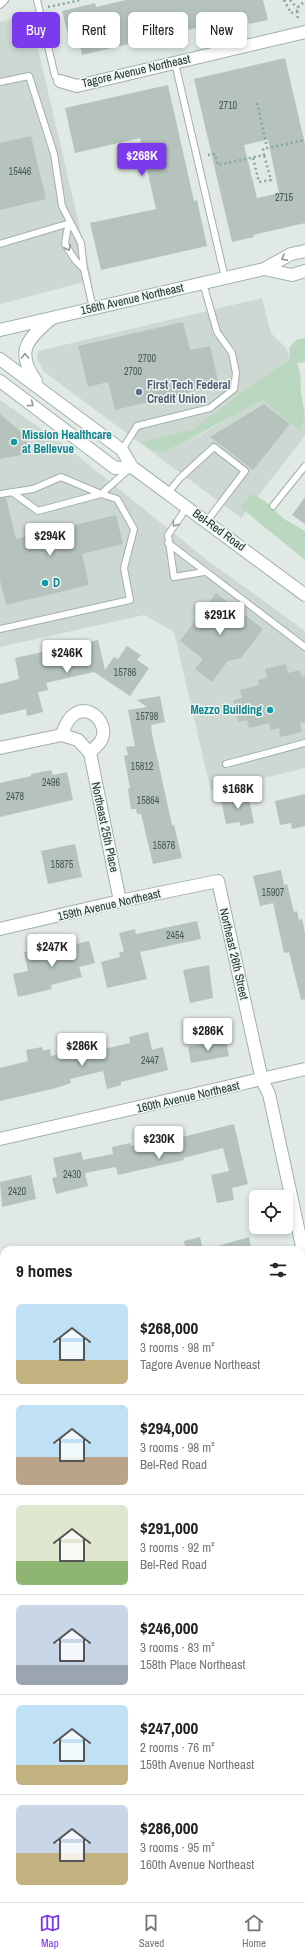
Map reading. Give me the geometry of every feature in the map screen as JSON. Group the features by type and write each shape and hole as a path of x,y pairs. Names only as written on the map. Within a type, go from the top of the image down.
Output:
{"street":[{"name":"Tagore Avenue Northeast","path":"60,81 77,86 305,32"},
{"name":"156th Avenue Northeast","path":"0,330 264,269 291,254 305,251"},
{"name":"156th Avenue Northeast","path":"264,269 292,275 305,271"},
{"path":"42,390 28,370 24,359 24,352 33,335 53,317"},
{"name":"Bel-Red Road","path":"0,358 122,450 132,467 305,595"},
{"path":"0,381 115,468 132,467"},
{"path":"0,748 62,735 78,740 90,753 100,742 103,736 102,724 95,715 85,711 75,713 66,723 62,735"},
{"name":"Northeast 25th Place","path":"90,753 120,901"},
{"name":"159th Avenue Northeast","path":"0,930 120,901 218,881"},
{"name":"Northeast 26th Street","path":"218,881 262,1080 269,1094 302,1246"},
{"name":"160th Avenue Northeast","path":"0,1139 305,1070"}],"lane":[{"path":"0,5 5,0"},
{"path":"37,0 55,76 60,81"},
{"path":"175,63 224,278"},
{"path":"0,82 29,76 40,106 54,154 62,206 81,243 84,269 93,308"},
{"path":"0,244 70,223"},
{"path":"70,223 66,231 65,244 75,260 84,269"},
{"path":"122,450 137,426 210,408 234,389 236,373 232,353 218,332 203,283"},
{"path":"168,493 180,478 214,447 245,471 207,521"},
{"path":"273,506 305,466"},
{"path":"12,492 38,511 101,494 132,467"},
{"path":"0,494 32,489 61,477 117,499 134,529 124,568 130,600 0,629"},
{"path":"188,507 168,535 174,577 204,572"},
{"path":"168,543 204,572 305,647"},
{"path":"226,764 305,743"}],"path":[{"path":"47,8 81,0"},
{"path":"284,0 291,13 297,12"},
{"path":"290,0 297,8 298,20"},
{"path":"297,8 305,1"},
{"path":"257,103 267,148"},
{"path":"253,158 259,182 271,180 263,149 305,140"},
{"path":"208,155 215,154 218,166 264,155"}],"shaded area":[{"path":"12,19 12,48 38,48 92,280 0,304 0,22"},
{"path":"262,298 271,333 287,349 293,371 179,449 293,376 305,411 305,436 241,518 43,371 37,358 38,351"},
{"path":"0,400 63,444 207,560 305,631 305,768 211,791 174,632 144,615 0,647"}],"green space":[{"path":"305,338 305,362 297,363 300,372 301,393 304,410 304,419 301,431 262,400 164,452 151,450 141,442 192,430 257,381 286,362 290,362 289,348 296,340"},
{"path":"252,494 265,501 284,519 305,531 305,560 240,507"}],"building":[{"path":"126,0 263,0 268,20 249,24 247,12 196,12 196,28 188,30 188,12 128,12 128,44 120,46 120,12 68,12 68,34 62,11 95,3 96,7"},
{"path":"81,48 112,48 82,55"},
{"path":"285,58 305,144 305,223 253,235 254,237 232,242 194,79","holes":["268,140 279,193 257,198 244,145"]},
{"path":"168,85 194,201 197,200 207,246 101,270 90,223 156,209 140,138 75,153 65,108"},
{"path":"31,136 46,199 0,210 0,143"},
{"path":"183,322 190,350 210,346 219,385 115,410 108,382 88,387 78,346"},
{"path":"264,404 290,424 253,470 210,437"},
{"name":"Mission Healthcare at Bellevue","path":"0,414 26,436 29,448 21,455 0,459"},
{"path":"305,497 305,524 292,515"},
{"path":"0,498 6,498 16,539 116,515 123,544 82,554 89,585 6,605 0,580"},
{"path":"216,593 263,629 241,658 228,661 212,682 195,669 203,659 180,641"},
{"path":"98,640 105,670 114,657 118,659 127,646 141,655 137,660 149,668 130,696 94,672 46,683 48,690 38,692 43,712 27,716 26,709 0,715 0,684 19,679 15,658"},
{"name":"Mezzo Building","path":"286,664 288,673 300,670 301,676 305,675 305,722 300,723 302,732 280,737 279,728 271,730 269,723 249,728 247,720 238,722 233,700 242,698 240,690 259,685 258,680 267,678 265,669"},
{"path":"160,696 165,722 151,725 152,734 172,825 174,825 182,858 153,864 141,814 137,814 136,809 131,809 128,789 130,788 124,756 128,755 126,747 135,746 128,710 147,707 137,700"},
{"path":"51,770 53,775 67,772 73,800 0,817 0,783"},
{"path":"248,794 254,823 240,826 240,822 226,824 221,799"},
{"path":"305,794 305,826 292,829 291,823 280,825 275,801"},
{"path":"75,844 82,877 48,884 41,851"},
{"path":"281,870 284,885 287,884 294,912 297,911 299,920 302,919 305,932 305,999 301,1000 289,952 284,953 273,903 260,906 253,876"},
{"path":"197,921 201,939 140,952 147,979 107,988 101,962 120,957 119,953 124,951 119,933 135,929 136,934"},
{"path":"89,941 95,963 79,967 82,977 51,985 52,989 18,997 13,974 28,971 24,952 42,948 44,952"},
{"path":"209,965 213,998 190,1003 183,970"},
{"path":"148,1032 152,1050 163,1047 168,1070 121,1082 121,1085 107,1089 103,1071 70,1079 71,1083 56,1088 0,1101 0,1068 28,1061 26,1050 42,1047 43,1051 50,1049 51,1056 64,1053 65,1058 130,1043 129,1037"},
{"path":"226,1040 229,1056 191,1063 188,1047"},
{"path":"234,1124 248,1184 232,1188 234,1200 217,1203 211,1175 229,1171 223,1148 183,1158 184,1160 118,1175 116,1167 85,1173 88,1186 56,1194 52,1178 57,1177 53,1158 81,1152 83,1160 113,1154 112,1147 130,1143 131,1146 178,1136 179,1138"},
{"path":"31,1175 36,1199 2,1207 0,1182"},
{"path":"200,1237 202,1246 185,1246 184,1241"},
{"path":"249,1237 251,1246 218,1246"}],"place":[{"name":"First Tech Federal Credit Union","path":"139,392"},
{"name":"Mission Healthcare at Bellevue","path":"14,442"},
{"name":"D","path":"45,583"},
{"name":"Mezzo Building","path":"270,710"}]}
